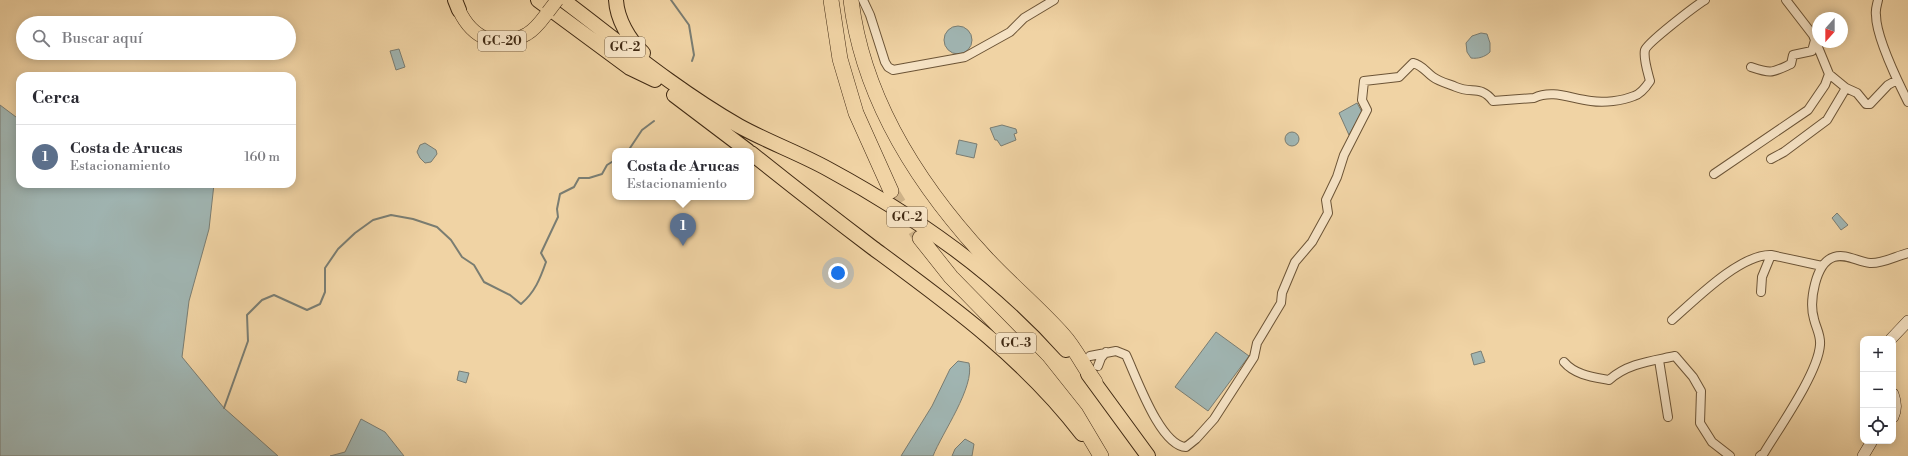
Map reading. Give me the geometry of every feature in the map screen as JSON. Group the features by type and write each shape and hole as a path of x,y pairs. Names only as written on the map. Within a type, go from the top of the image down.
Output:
{"highway":[{"path":"538,0 630,68 660,79"},
{"name":"GC-2","path":"563,0 744,148"},
{"path":"616,0 616,7 623,25 660,79"},
{"path":"831,0 840,59 856,113 891,191"},
{"name":"GC-3","path":"860,5 853,16 864,60 881,106 903,150 944,210 986,258 1064,335 1095,382"},
{"name":"GC-2","path":"548,6 660,79 688,94 739,126 827,169 884,201 959,252 1009,294 1054,336 1095,382 1148,456"},
{"path":"754,155 823,210 954,308 993,340 1043,387 1100,456"},
{"name":"GC-3","path":"920,238 951,277 1037,365 1076,414 1100,456"}],"main road":[{"name":"GC-20","path":"457,3 464,22 474,32 484,38 494,41 517,39 528,34 536,27 548,6 557,0"},
{"path":"1895,336 1908,321"},
{"path":"1863,456 1870,444"}],"street":[{"path":"860,5 885,62 888,67 893,70 965,57 1010,32 1024,18 1054,0"},
{"path":"1090,356 1116,351 1126,355 1146,402 1156,421 1173,442 1180,447 1186,448 1214,419 1254,357 1257,343 1281,303 1282,293 1295,262 1312,242 1328,213 1326,200 1337,177 1344,155 1367,110 1362,100 1364,81 1399,77 1413,63 1419,64 1434,78 1462,89 1487,94 1493,101 1534,98 1555,94 1591,101 1609,101 1635,96 1650,82 1644,52 1648,45 1687,12 1705,0"},
{"path":"1786,0 1812,35"},
{"path":"1878,0 1876,15 1878,31 1897,80 1908,102"},
{"path":"1751,67 1769,73 1791,64 1793,55 1812,51 1813,48"},
{"path":"1819,48 1829,74 1846,88 1857,93 1866,104 1870,104 1888,85 1897,80"},
{"path":"1714,174 1808,110 1825,85 1829,74"},
{"path":"1771,159 1784,152 1827,120 1846,88"},
{"path":"1760,456 1764,453 1803,388 1816,360 1820,346 1820,333 1814,319 1812,304 1815,284 1822,266 1834,257 1854,258 1869,263 1880,262 1908,253"},
{"path":"1672,320 1722,276 1762,255 1771,255 1822,266"},
{"path":"1761,292 1762,277 1771,255"},
{"path":"1098,366 1101,358 1106,352"},
{"path":"1564,362 1570,368 1587,376 1609,380 1616,374 1642,363 1676,356 1690,372 1701,391 1700,423 1712,442 1730,456"},
{"path":"1659,360 1668,417"}],"shaded area":[{"path":"958,26 968,30 972,40 968,50 958,54 948,50 944,40 948,30"},
{"path":"1481,33 1487,34 1490,43 1490,52 1481,57 1471,58 1467,52 1466,43 1472,36"},
{"path":"399,49 405,67 396,70 390,51"},
{"path":"1357,103 1362,112 1349,135 1339,113"},
{"path":"0,105 16,117 16,188 214,188 209,229 189,301 182,357 224,408 278,456 0,456"},
{"path":"1002,125 1016,129 1017,133 1014,134 1016,140 1001,146 997,140 995,140 990,128"},
{"path":"1292,132 1297,134 1299,139 1297,144 1292,146 1287,144 1285,139 1287,134"},
{"path":"959,140 977,144 974,158 956,154"},
{"path":"425,143 436,150 437,154 431,162 425,163 417,152 420,145"},
{"path":"1837,213 1848,225 1841,230 1832,218"},
{"path":"1216,332 1249,356 1208,411 1175,387"},
{"path":"1481,351 1485,362 1474,365 1471,354"},
{"path":"958,361 969,363 970,373 963,397 933,456 901,456 932,406 950,369"},
{"path":"459,371 469,373 466,383 457,380"},
{"path":"361,419 385,432 404,456 330,456 345,452"},
{"path":"965,439 974,444 972,456 952,456 955,449"}],"waterway":[{"path":"671,0 689,25 694,55 692,61"},
{"path":"630,148 642,130 654,121"},
{"path":"224,408 248,341 247,315 262,300 274,295 307,310 320,304 325,292 325,268 338,249 355,233 373,220 391,215 413,219 437,227 451,240 462,257 474,265 484,282 510,295 521,304 530,295 542,274 546,262 541,253 558,217 557,209 560,194 574,187 579,178 589,178 602,174 607,165 612,162"}],"tunnel":[{"path":"891,191 920,238"}],"place":[{"name":"Costa de Arucas","path":"683,246"}]}
